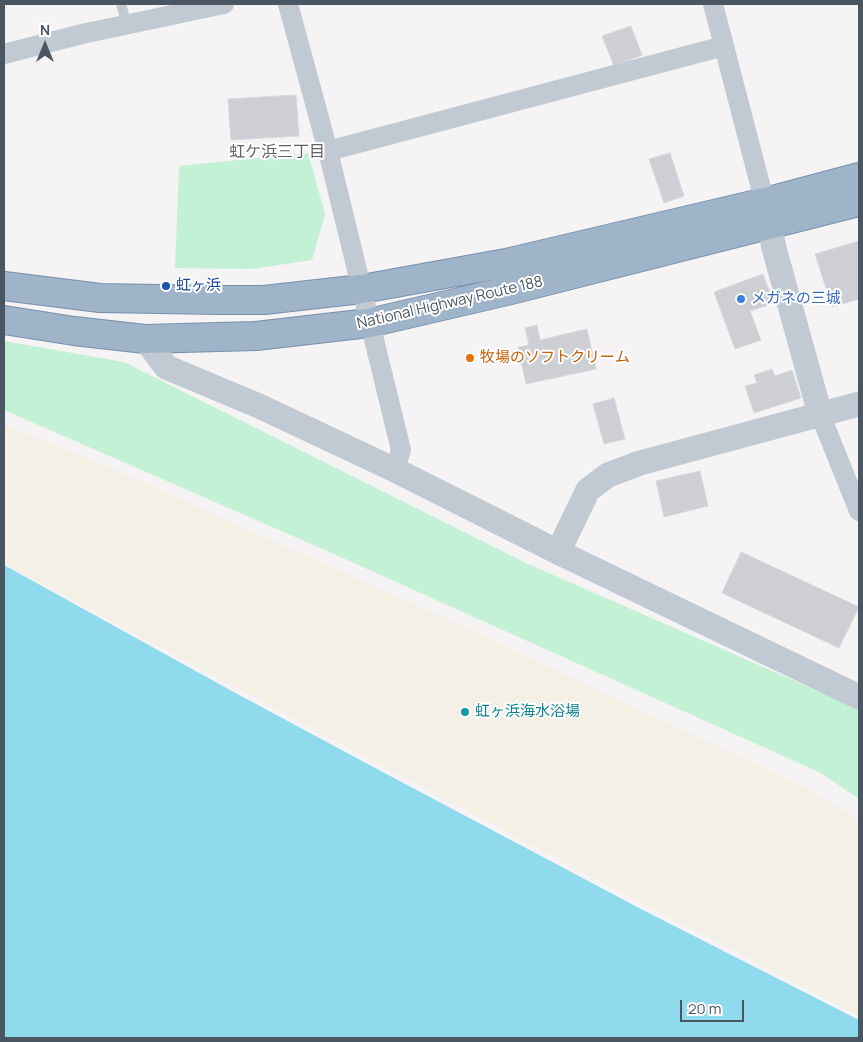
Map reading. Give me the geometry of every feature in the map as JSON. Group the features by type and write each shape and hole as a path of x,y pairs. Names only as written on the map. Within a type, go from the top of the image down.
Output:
{"highway":[{"name":"National Highway Route 188","path":"4,320 74,332 145,339 256,336 370,323 511,290 767,213 859,176"},
{"name":"National Highway Route 188","path":"4,286 100,298 264,300 362,289 767,213 859,202"}],"street":[{"path":"4,54 82,34 224,4"},
{"path":"288,4 328,151 401,450 395,470"},
{"path":"714,4 767,213 774,248 820,414 859,511"},
{"path":"328,151 724,46"},
{"path":"145,339 166,368 259,406 395,470 558,552 859,695"},
{"path":"558,552 588,490 608,475 640,463 859,404"}],"lane":[{"path":"121,4 126,25"}],"green space":[{"path":"308,153 325,214 312,260 252,269 175,268 179,166"},
{"path":"4,341 124,362 526,563 859,709 859,799 821,773 325,550 4,410"}],"sand":[{"name":"虹ヶ浜海水浴場","path":"4,424 118,471 445,618 802,786 859,820 859,1016 561,861 4,564"}],"water":[{"path":"4,565 377,769 639,908 859,1020 859,1038 4,1038"}],"building":[{"path":"631,26 642,55 614,66 602,36"},
{"path":"296,95 299,136 231,140 228,99"},
{"path":"670,153 684,196 664,203 649,159"},
{"path":"859,241 859,299 832,307 815,254"},
{"path":"763,274 774,303 750,311 761,340 735,349 714,292"},
{"path":"537,325 540,340 587,329 596,369 526,384 518,347 529,345 525,328"},
{"path":"772,369 775,376 792,370 801,398 754,413 745,386 757,383 754,375"},
{"path":"614,398 625,439 604,444 593,404"},
{"path":"700,471 708,506 664,517 656,481"},
{"path":"741,552 859,607 839,648 722,593"}],"place":[{"name":"虹ヶ浜","path":"166,286"},
{"name":"メガネの三城","path":"741,299"},
{"name":"牧場のソフトクリーム","path":"470,358"},
{"name":"虹ヶ浜海水浴場","path":"465,712"}],"district":[{"name":"虹ケ浜三丁目","path":"277,153"}]}
